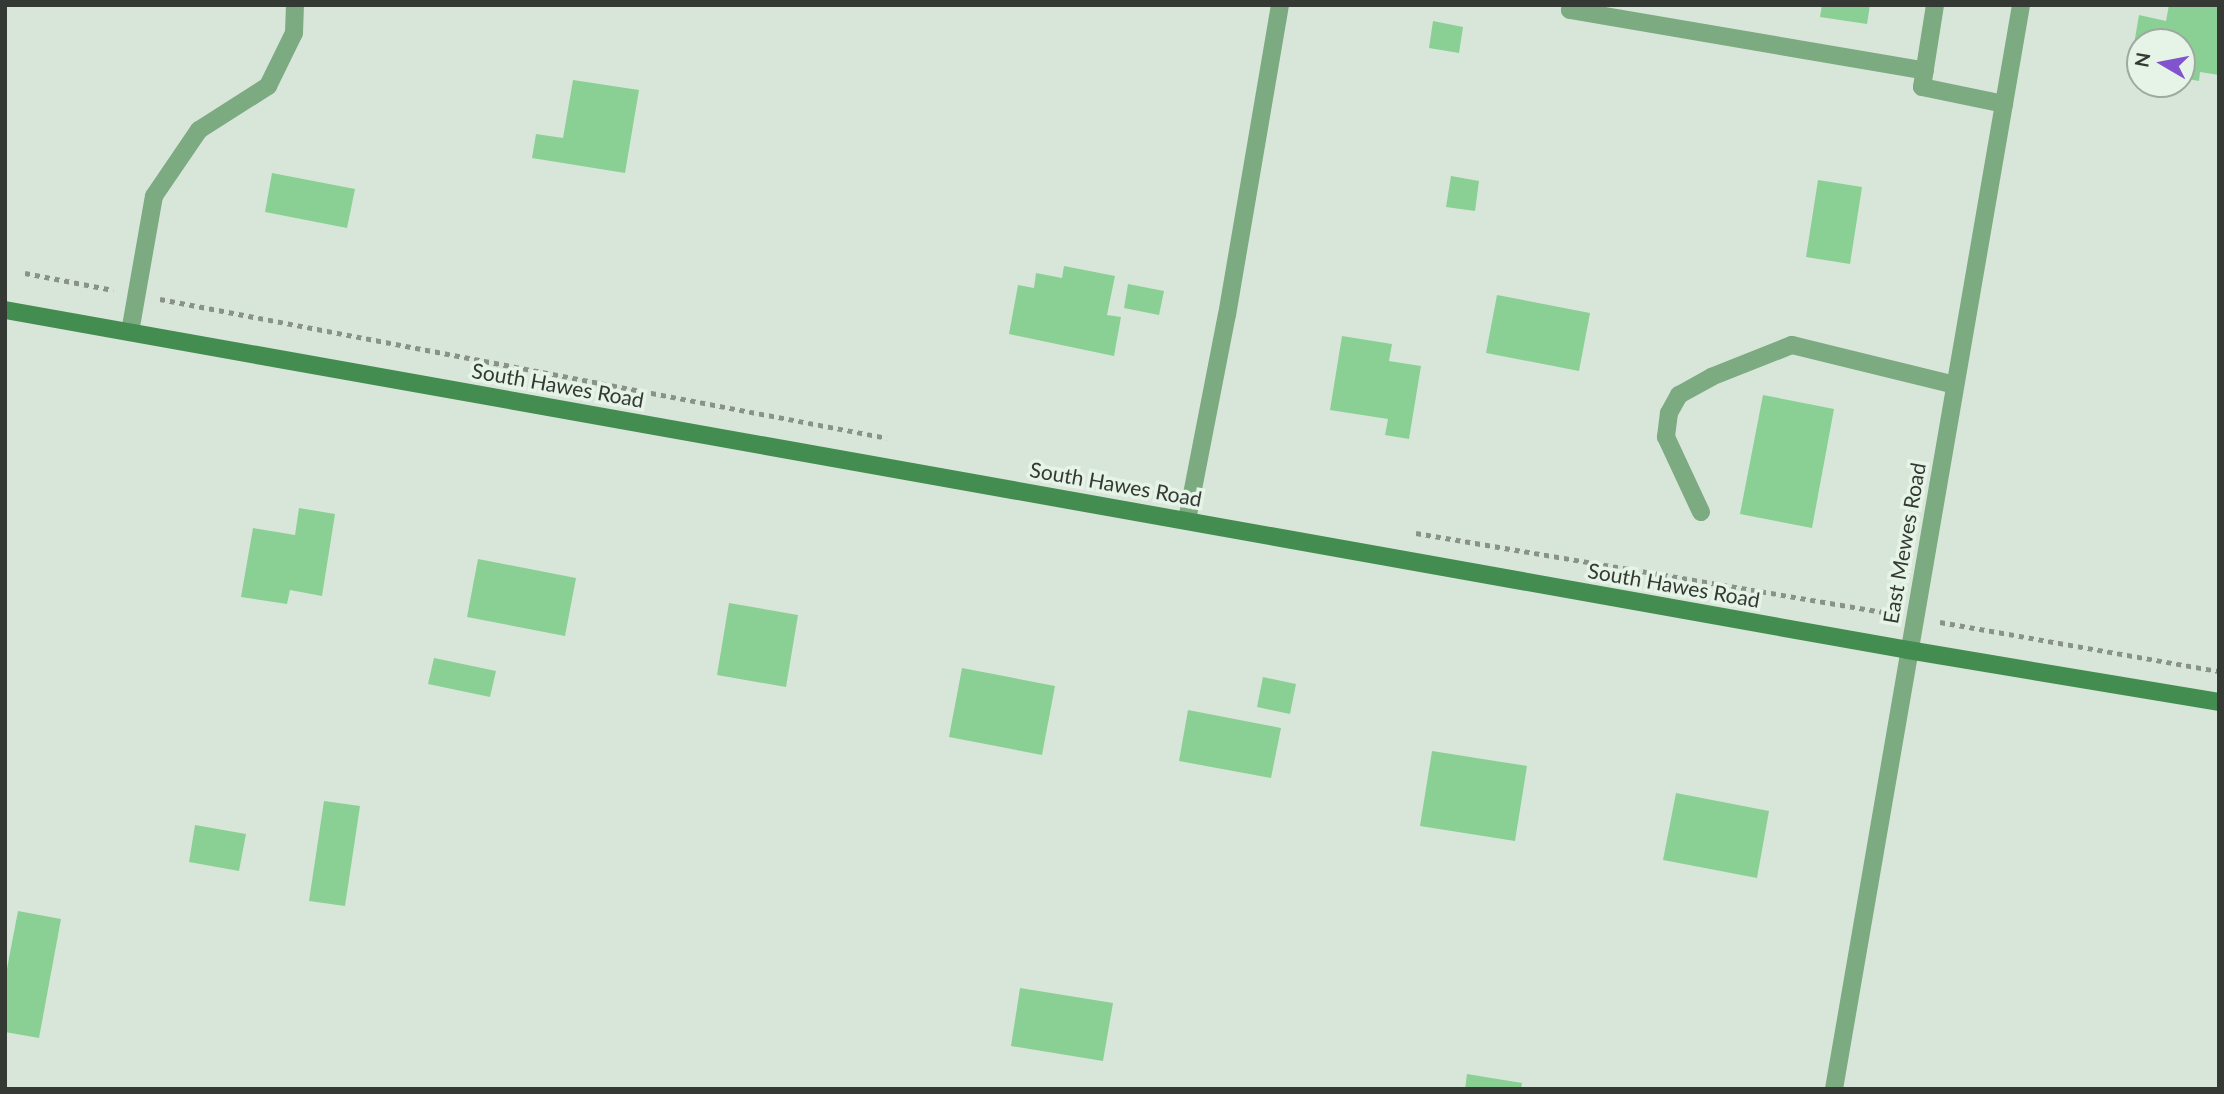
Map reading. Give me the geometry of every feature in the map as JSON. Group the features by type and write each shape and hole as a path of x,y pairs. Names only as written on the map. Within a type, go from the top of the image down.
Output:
{"main road":[{"name":"South Hawes Road","path":"5,310 1908,650 2219,702"}],"street":[{"path":"130,331 154,196 199,130 268,86 294,33 295,5"},
{"path":"1187,520 1229,302 1280,5"},
{"path":"1571,5 1570,9 1925,71"},
{"path":"1936,5 1923,87 2004,104"},
{"name":"East Mewes Road","path":"1833,1089 2021,5"},
{"path":"1701,512 1666,437 1669,413 1679,395 1711,377 1792,345 1955,385"}],"path":[{"path":"25,273 899,440"},
{"path":"1410,532 2219,671"}],"building":[{"path":"1822,5 1870,5 1867,24 1820,17"},
{"path":"2169,5 2219,5 2219,75 2200,72 2199,81 2196,80 2196,28 2137,28 2139,15 2166,21"},
{"path":"1433,21 1463,27 1459,53 1429,48"},
{"path":"573,80 639,90 625,173 532,158 536,134 563,138"},
{"path":"272,173 355,189 347,228 265,212"},
{"path":"1451,176 1479,181 1475,211 1446,207"},
{"path":"1818,180 1862,187 1850,264 1806,257"},
{"path":"1064,266 1115,276 1107,315 1121,317 1114,356 1009,334 1018,285 1034,288 1036,273 1062,278"},
{"path":"1128,284 1164,291 1159,315 1124,308"},
{"path":"1497,295 1590,313 1579,371 1486,353"},
{"path":"1342,336 1392,344 1389,361 1421,366 1409,439 1385,435 1388,419 1330,410"},
{"path":"1763,395 1834,409 1812,528 1740,514"},
{"path":"299,508 335,514 322,596 290,590 287,604 241,597 253,528 295,535"},
{"path":"478,559 576,578 565,636 467,617"},
{"path":"729,603 798,615 786,687 717,675"},
{"path":"434,658 496,671 490,697 428,684"},
{"path":"962,668 1055,686 1042,755 949,737"},
{"path":"1263,677 1296,684 1290,714 1257,707"},
{"path":"1188,710 1281,728 1271,778 1179,761"},
{"path":"1432,751 1527,766 1515,841 1420,826"},
{"path":"1676,793 1769,811 1757,878 1663,860"},
{"path":"324,801 360,806 345,906 309,901"},
{"path":"195,825 246,834 239,871 189,862"},
{"path":"18,911 61,919 39,1038 5,1032 5,979"},
{"path":"1020,988 1113,1003 1103,1061 1011,1046"},
{"path":"1467,1074 1522,1083 1521,1089 1465,1089"}]}
